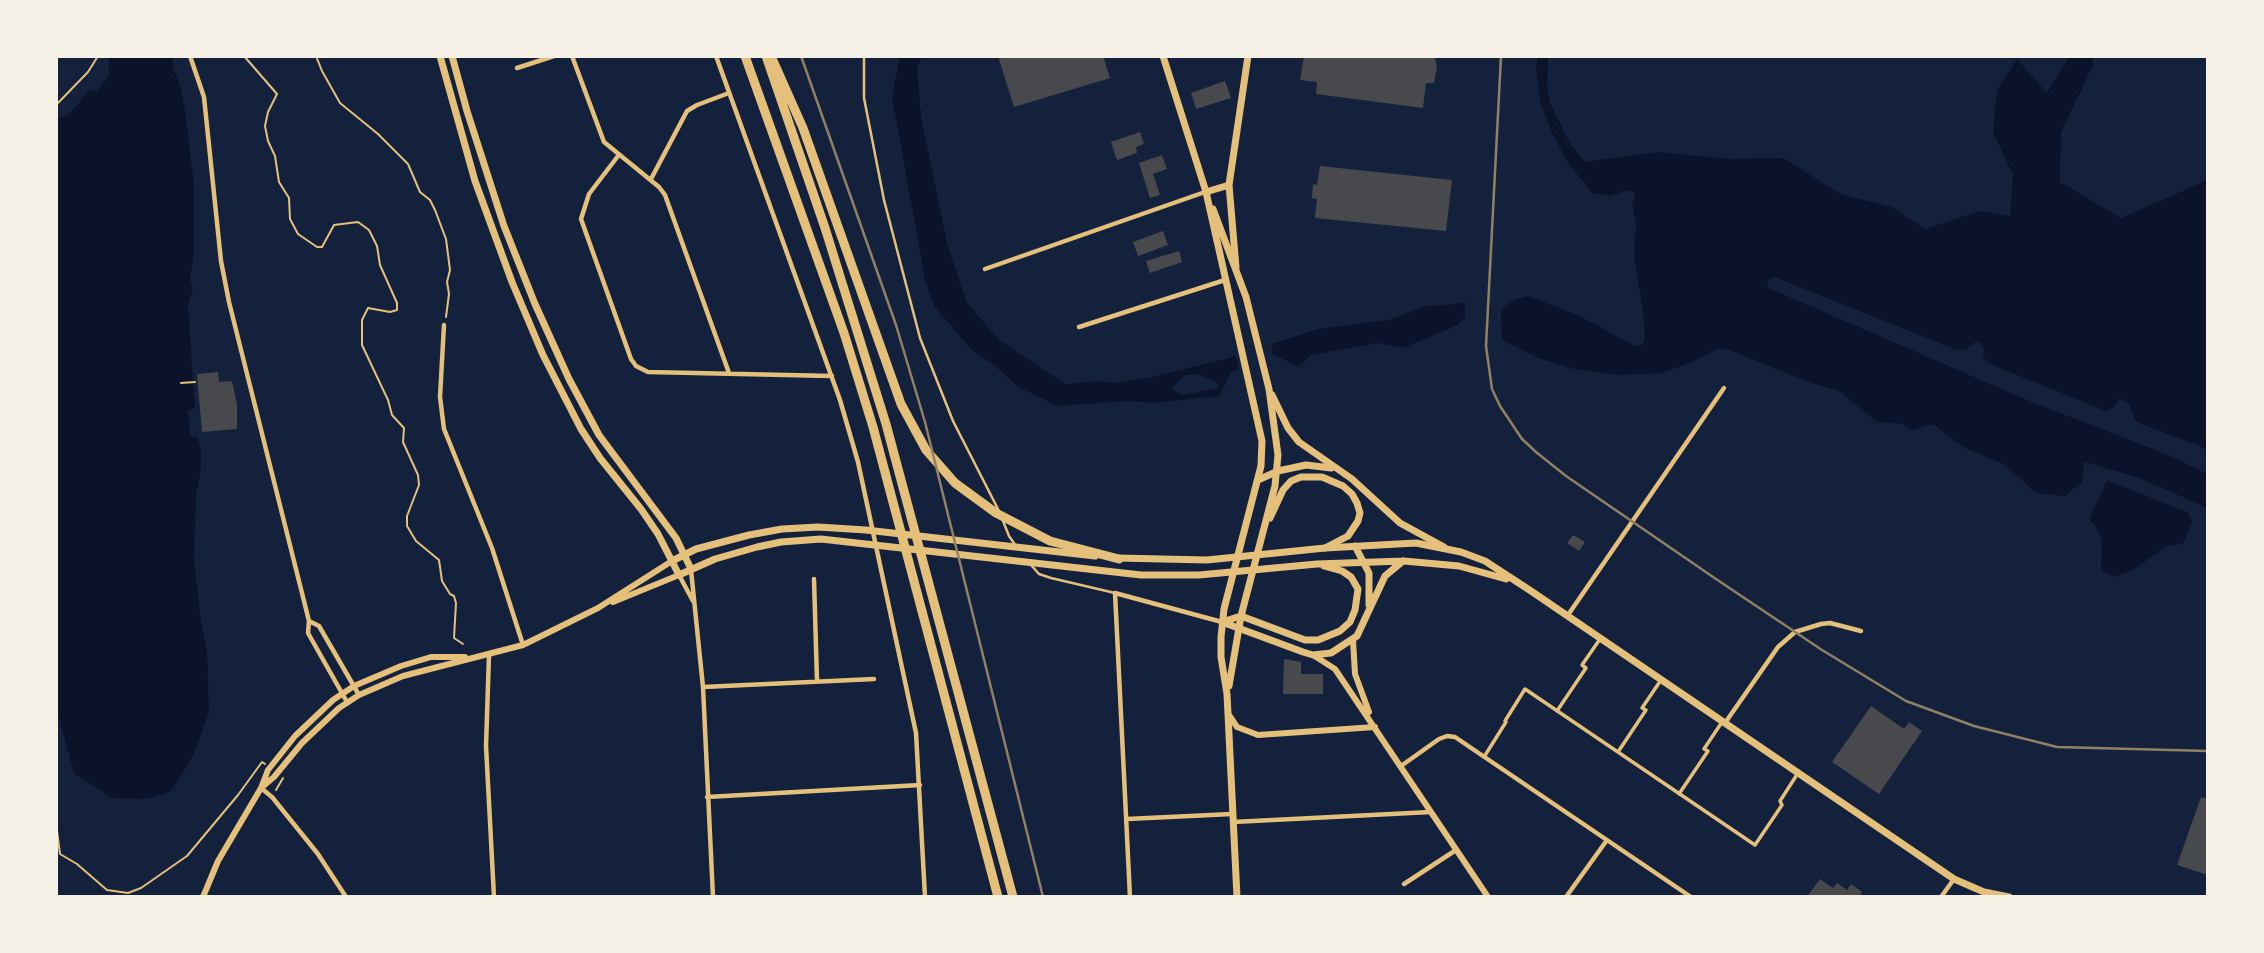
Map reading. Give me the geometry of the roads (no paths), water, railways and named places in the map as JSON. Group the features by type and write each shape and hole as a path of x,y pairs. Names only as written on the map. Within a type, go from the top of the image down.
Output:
{"highway":[{"path":"745,56 844,332 998,897"},
{"path":"766,56 833,253 886,424 1013,897"},
{"path":"771,56 803,128 908,419 926,450 956,483 996,513 1065,546 1119,559"}],"main road":[{"path":"440,56 475,181 512,282 543,355 581,429 600,458 641,509 678,575 757,547 821,539 1141,575 1208,575 1302,565 1404,561 1458,566 1515,581"},
{"path":"452,56 504,226 569,379 599,435 659,513 685,554 691,569"},
{"path":"1163,56 1206,192 1236,267 1269,389 1278,444 1278,471 1238,629 1227,694"},
{"path":"1236,267 1229,185 1248,56"},
{"path":"1206,192 1229,185"},
{"path":"1206,192 1262,441 1258,480 1222,622 1221,657 1227,694 1237,897"},
{"path":"1269,389 1292,435 1342,471 1400,523 1444,547 1485,561 1954,879 1984,892 2009,897"},
{"path":"1258,480 1278,471 1314,465 1342,471"},
{"path":"1261,538 1279,498 1291,481 1301,477 1322,477 1343,486 1352,494 1360,513 1359,521 1348,536 1325,548"},
{"path":"672,561 685,554 766,531 818,527 878,531 1119,559 1207,560 1325,548 1416,543 1444,547"},
{"path":"1355,546 1370,576 1369,613"},
{"path":"1222,622 1313,655 1331,653 1353,639 1365,622 1385,576 1404,561"},
{"path":"1222,622 1241,616 1306,640 1318,640 1340,631 1350,622 1358,589 1351,577 1342,571 1317,564"}],"street":[{"path":"190,56 204,97 221,261 229,302 309,621 308,633 347,702"},
{"path":"517,68 554,56"},
{"path":"572,56 602,140 618,156 650,179 664,195 729,373"},
{"path":"716,56 832,376 855,451 876,536 912,710 920,785 925,897"},
{"path":"650,179 687,111 729,93"},
{"path":"618,156 589,194 581,219 631,359 640,369 648,372 832,376"},
{"path":"985,269 1206,192"},
{"path":"1079,327 1225,280"},
{"path":"444,325 440,397 444,429 492,548 523,645"},
{"path":"1567,617 1724,388"},
{"path":"598,608 672,561"},
{"path":"691,569 703,687 713,897"},
{"path":"261,788 274,778 302,743 347,702 403,676 523,645 598,608 678,575 696,606"},
{"path":"814,579 817,681"},
{"path":"1130,897 1115,593 1222,622"},
{"path":"309,621 319,626 359,695"},
{"path":"1679,794 1708,751 1704,748 1778,647 1795,632 1821,624 1830,623 1861,631"},
{"path":"1353,639 1357,682 1375,727"},
{"path":"1557,710 1586,668 1582,666 1600,639"},
{"path":"489,654 485,738 494,897"},
{"path":"1313,655 1335,669 1488,897"},
{"path":"203,897 223,851 261,788 268,770 295,736 342,693 401,666 431,657 474,657"},
{"path":"703,687 874,679"},
{"path":"1618,752 1646,710 1643,708 1661,680"},
{"path":"1484,757 1525,689 1755,845 1782,805 1780,801 1798,773"},
{"path":"1228,713 1237,727 1258,736 1375,727"},
{"path":"1401,766 1439,739 1455,737 1687,896"},
{"path":"708,797 920,785"},
{"path":"261,788 272,797 318,854 346,897"},
{"path":"1127,818 1431,812"},
{"path":"1566,897 1607,840"},
{"path":"1404,884 1456,849"},
{"path":"1941,897 1954,879"}],"lane":[{"path":"864,56 864,98 890,228 920,338 953,421 997,506 1009,536 1039,574 1115,593"}],"water":[{"path":"109,56 169,56 173,59 172,67 179,82 185,109 194,185 194,250 190,280 193,289 188,305 195,408 188,410 190,437 197,437 201,451 200,478 196,493 194,558 207,650 209,712 193,756 171,791 140,799 112,798 74,773 56,706 56,120 69,115 90,89 97,92 109,74"},
{"path":"900,56 922,56 917,68 921,116 947,243 967,303 999,340 1065,384 1100,381 1116,383 1147,378 1226,359 1318,329 1388,320 1427,306 1465,303 1465,317 1458,325 1403,348 1379,343 1311,355 1298,367 1275,355 1231,372 1219,396 1152,403 1126,401 1058,406 1020,388 970,348 934,306 925,279 892,97","holes":["1196,374 1218,383 1217,388 1183,395 1173,390 1173,386 1185,375"]},
{"path":"1538,56 1548,56 1547,90 1550,103 1569,142 1585,162 1658,152 1729,159 1784,158 1840,194 1891,207 1926,229 1979,211 2010,216 2013,175 1993,132 1997,90 2017,59 2047,93 2070,56 2092,56 2093,65 2061,133 2060,182 2121,218 2208,180 2208,451 2136,422 2129,404 2120,399 2113,408 2106,411 1987,363 1983,358 1984,351 1977,341 1965,350 1956,350 1776,278 1771,278 1767,285 2032,402 2164,453 2208,474 2208,508 2137,477 2084,462 2082,482 2065,496 2036,493 2004,464 1965,448 1933,424 1912,430 1903,424 1877,422 1838,390 1811,383 1729,350 1718,348 1692,362 1662,373 1618,375 1574,369 1538,358 1502,340 1501,311 1510,301 1528,296 1580,316 1635,346 1643,345 1645,338 1634,257 1636,222 1632,205 1635,193 1627,190 1610,196 1592,193 1567,161 1541,104 1536,70"},
{"path":"2107,480 2187,512 2192,521 2183,544 2167,546 2133,570 2113,577 2101,570 2102,541 2095,525 2089,520"}],"railway":[{"path":"801,56 896,325 925,422 1043,897"},
{"path":"1501,56 1486,346 1492,389 1522,439 1566,476 1716,579 1822,650 1906,701 1974,726 2057,747 2208,751"}]}
